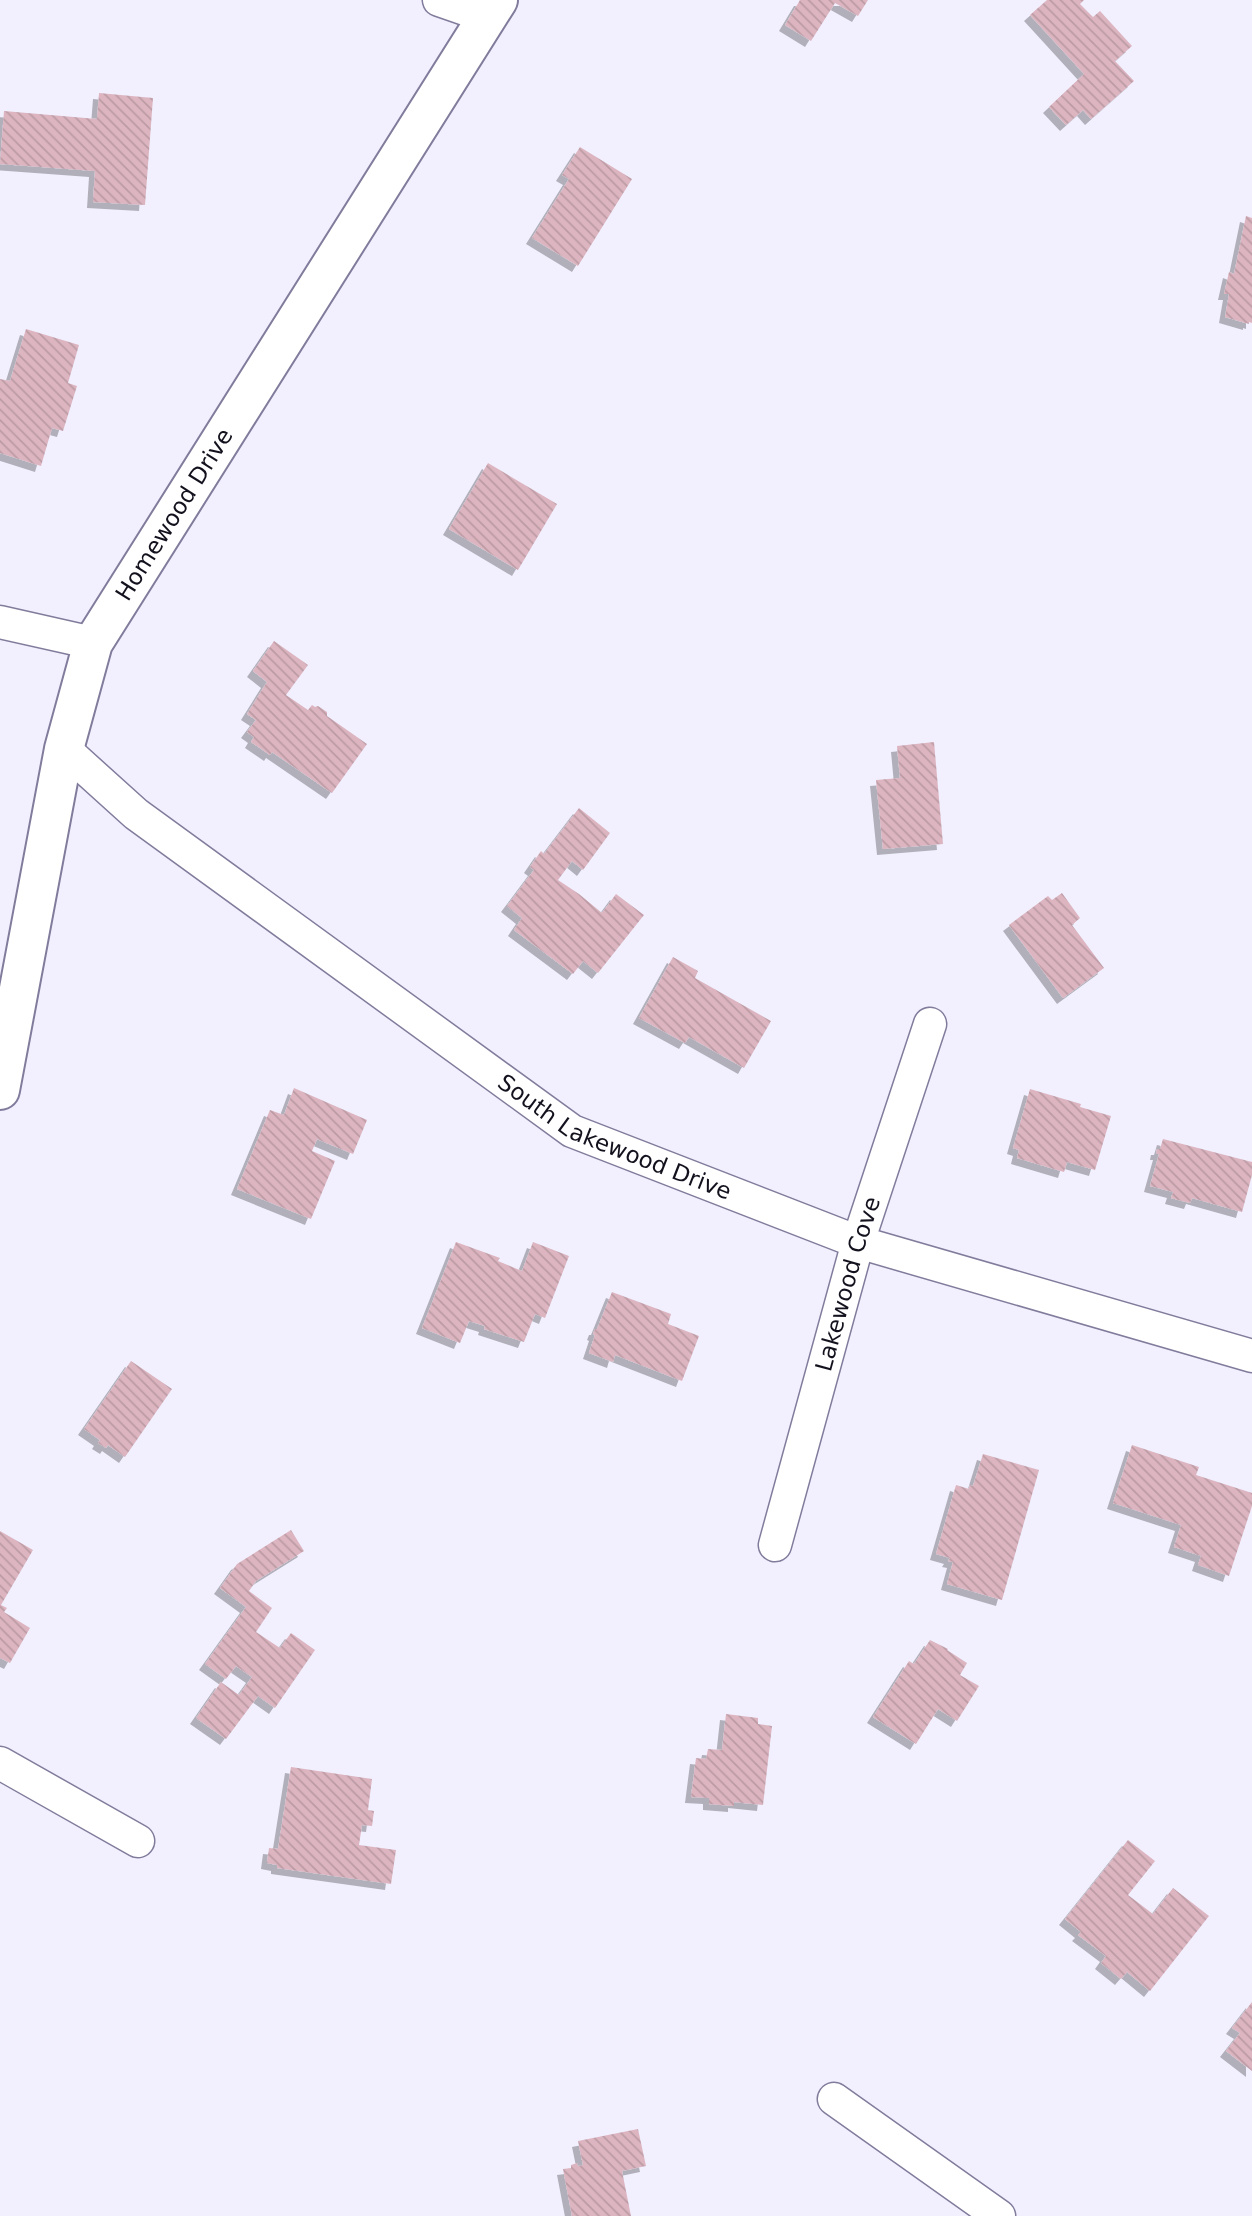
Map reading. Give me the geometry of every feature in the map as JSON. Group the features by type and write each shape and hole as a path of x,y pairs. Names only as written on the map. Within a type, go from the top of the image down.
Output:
{"street":[{"path":"439,0 493,8"},
{"name":"Homewood Drive","path":"0,1090 64,750 93,643 493,8"},
{"path":"0,622 93,643"},
{"name":"South Lakewood Drive","path":"64,750 136,814 572,1130 858,1242 1252,1356"},
{"name":"Lakewood Cove","path":"775,1545 858,1242 930,1024"},
{"path":"0,1763 138,1841"},
{"path":"834,2099 999,2216"}],"building":[{"path":"800,0 868,0 858,16 835,3 811,41 785,25"},
{"path":"1047,0 1084,0 1080,4 1093,17 1100,11 1132,46 1115,61 1134,81 1091,119 1083,110 1066,125 1049,107 1084,74 1030,15"},
{"path":"99,93 153,98 145,205 93,202 95,171 0,164 4,111 97,119"},
{"path":"580,147 632,179 578,266 532,238 569,179 562,175"},
{"path":"1246,216 1252,218 1252,323 1249,324 1225,317 1229,294 1224,294 1229,272 1234,274"},
{"path":"26,329 79,345 68,383 77,386 63,431 52,428 41,466 0,453 0,379 10,381"},
{"path":"488,463 557,504 518,570 449,529"},
{"path":"274,641 308,665 286,695 308,710 312,705 318,706 327,712 327,716 367,744 332,793 272,752 270,755 251,742 254,737 247,732 256,720 247,714 267,682 253,671"},
{"path":"934,742 943,844 883,849 876,780 900,778 897,746"},
{"path":"579,808 610,833 583,870 572,861 558,880 602,913 616,894 644,915 598,973 583,961 573,974 514,930 522,918 507,906 534,870 530,867 541,851 544,854"},
{"path":"1062,893 1080,918 1072,925 1104,968 1063,998 1009,925 1048,896 1052,900"},
{"path":"673,957 698,971 695,978 771,1021 744,1068 689,1037 685,1043 639,1018"},
{"path":"294,1088 367,1120 353,1154 317,1139 312,1151 335,1161 311,1219 237,1189 270,1110 284,1115"},
{"path":"1030,1089 1111,1116 1095,1170 1067,1162 1064,1172 1017,1158 1019,1150 1013,1148"},
{"path":"1163,1139 1252,1162 1252,1175 1242,1212 1192,1198 1190,1203 1171,1198 1173,1192 1150,1186 1159,1154 1156,1154 1157,1149 1160,1149"},
{"path":"456,1242 500,1258 498,1261 522,1271 533,1242 569,1256 545,1318 535,1314 524,1342 484,1329 485,1326 469,1321 460,1343 422,1328"},
{"path":"612,1292 671,1314 668,1324 699,1336 682,1381 615,1355 613,1362 589,1353 595,1335 593,1334"},
{"path":"131,1361 172,1389 125,1457 108,1445 106,1448 98,1443 100,1440 84,1429"},
{"path":"1132,1445 1199,1467 1196,1475 1252,1493 1252,1506 1229,1576 1198,1565 1201,1556 1174,1547 1181,1525 1113,1503"},
{"path":"983,1454 1039,1470 1002,1600 947,1584 953,1562 948,1561 950,1558 936,1554 956,1485 969,1489 970,1485 973,1486"},
{"path":"291,1530 304,1551 256,1581 249,1591 272,1608 256,1632 280,1648 291,1633 315,1650 275,1708 258,1696 226,1739 196,1718 221,1682 239,1695 252,1677 236,1666 226,1679 205,1664 246,1607 220,1588 237,1564"},
{"path":"0,1531 33,1550 1,1605 7,1608 4,1612 30,1628 10,1663 0,1658"},
{"path":"930,1640 967,1663 960,1675 979,1686 957,1721 938,1709 916,1744 873,1717 909,1661 914,1664"},
{"path":"726,1714 758,1718 758,1724 772,1726 763,1805 734,1802 734,1806 709,1804 709,1798 691,1797 696,1758 706,1759 708,1749 722,1750"},
{"path":"291,1767 372,1779 368,1810 374,1811 372,1826 362,1825 359,1845 396,1850 391,1884 277,1868 277,1865 267,1863 269,1848 278,1849"},
{"path":"1128,1840 1155,1861 1128,1895 1153,1914 1173,1888 1209,1916 1150,1991 1127,1972 1121,1979 1101,1963 1106,1956 1078,1935 1081,1932 1065,1919"},
{"path":"1252,2002 1252,2071 1226,2051 1240,2033 1232,2028"},
{"path":"638,2129 646,2166 622,2171 631,2216 572,2216 563,2169 571,2168 571,2165 577,2163 578,2166 583,2165 578,2141"}]}
